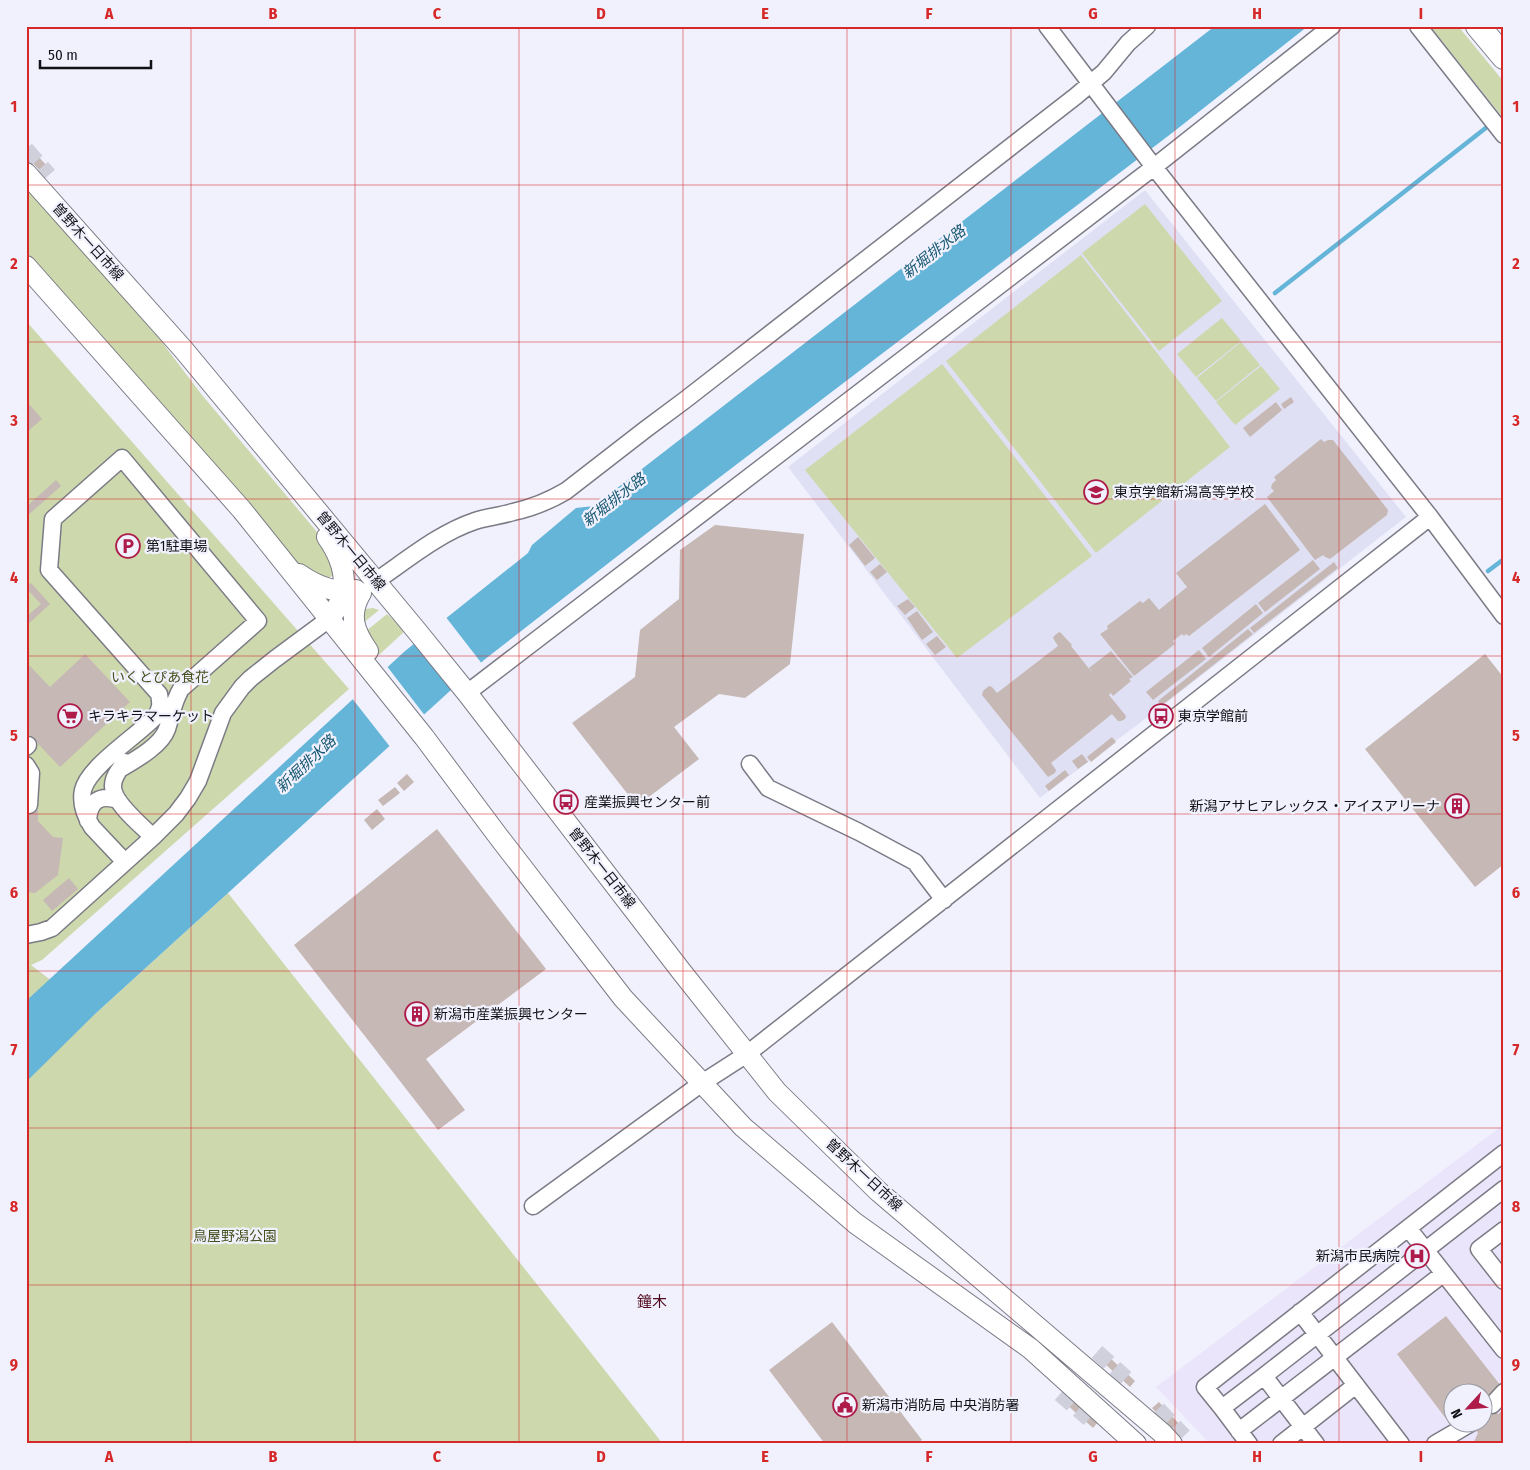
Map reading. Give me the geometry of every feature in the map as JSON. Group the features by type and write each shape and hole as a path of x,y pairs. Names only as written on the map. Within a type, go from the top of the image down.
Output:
{"highway":[{"path":"1478,26 1504,57"}],"main road":[{"name":"曽野木一日市線","path":"26,173 183,349 288,474 354,598 376,669 414,725 623,998 743,1127 855,1223 1031,1349 1136,1444"},
{"name":"曽野木一日市線","path":"26,266 242,510 285,564 354,598 403,613 466,691 777,1092 880,1192 1162,1433 1172,1444"},
{"path":"288,474 301,503 333,546 340,559 344,576 354,598 353,617 355,627 376,669"},
{"path":"285,564 313,583 403,613"}],"street":[{"path":"1047,26 1150,161 1430,517 1504,616"},
{"path":"26,935 52,928 176,814 198,781 223,713 242,687 275,659 423,548 475,521 534,506 552,499 576,483 646,428 686,400 1068,102 1104,72 1128,43 1147,26"},
{"path":"466,691 1150,161 1332,26"},
{"path":"1418,26 1504,134"},
{"path":"126,862 88,821 82,806 83,790 88,778 155,717 160,711 161,704 158,694 152,685 49,570 53,519 122,458 258,621 181,688 175,698 167,731 161,740 120,769 115,776 113,785 118,800 153,837"},
{"path":"533,1206 702,1083 747,1054 1430,517"},
{"path":"750,764 768,788 859,832 915,862 944,900"},
{"path":"26,765 31,773 29,805"},
{"path":"88,821 90,810 95,802 105,797 118,800"},
{"path":"1443,1274 1282,1398 1244,1437 1205,1387 1504,1153"},
{"path":"1222,1408 1504,1189"},
{"path":"1408,1228 1504,1350"},
{"path":"1503,1278 1479,1249 1504,1230"},
{"path":"1300,1312 1401,1444"},
{"path":"1264,1376 1316,1444"},
{"path":"1281,1444 1356,1386"},
{"path":"1492,1404 1504,1392"},
{"path":"1435,1444 1456,1432"}],"shaded area":[{"name":"東京学館新潟高等学校","path":"1145,190 1406,517 1161,707 1040,798 788,467"},
{"name":"新潟市民病院","path":"1504,1124 1504,1444 1210,1444 1156,1387"}],"green space":[{"path":"1430,26 1458,26 1504,82 1504,119"},
{"path":"26,183 150,324 202,395 317,532 337,572 324,582 293,561 26,251"},
{"path":"1145,204 1222,301 1159,351 1082,253"},
{"path":"1081,255 1230,447 1096,553 946,361"},
{"path":"1222,318 1241,341 1196,377 1177,354"},
{"name":"鳥屋野潟公園","path":"26,321 349,689 42,960 31,965 95,1014 228,893 663,1444 31,1444 26,1441"},
{"path":"1241,342 1260,365 1216,401 1197,378"},
{"path":"942,364 1092,556 957,658 805,470"},
{"path":"1261,366 1280,389 1235,425 1216,402"},
{"path":"373,608 379,610 362,624 363,612 366,609"},
{"path":"387,614 405,631 379,655 365,632"}],"water":[{"name":"新堀排水路","path":"1215,26 1308,26 1172,133 678,509 484,660 95,1014 26,1082 26,1001 405,651 528,553 532,545 576,508 594,506"}],"pier":[{"path":"445,616 483,665 454,691 414,640"},
{"path":"386,665 426,717 391,748 351,697"}],"building":[{"path":"26,143 48,167 42,173 26,156"},
{"path":"1291,397 1294,402 1284,409 1281,404"},
{"path":"1276,402 1282,410 1250,437 1243,428"},
{"path":"28,403 42,419 26,433 26,405"},
{"path":"1321,439 1324,442 1333,440 1388,510 1387,515 1330,559 1323,555 1315,560 1267,497 1274,491 1271,488 1276,480 1274,477"},
{"path":"56,480 61,486 26,517 26,507"},
{"path":"1265,504 1300,550 1189,636 1182,634 1173,641 1175,644 1134,676 1100,634 1108,629 1107,626 1140,601 1143,603 1149,598 1159,610 1187,587 1176,573"},
{"path":"715,525 804,534 790,664 745,698 719,694 674,727 699,759 637,806 572,723 635,677 640,630 679,599 680,550"},
{"path":"858,537 875,558 865,566 849,545"},
{"path":"1313,560 1320,569 1265,612 1258,603"},
{"path":"1334,562 1338,568 1254,633 1250,628"},
{"path":"880,564 887,572 877,580 870,572"},
{"path":"31,583 50,604 26,626 26,617 41,604 26,588"},
{"path":"908,599 915,607 905,615 897,606"},
{"path":"1256,604 1263,613 1209,657 1202,648"},
{"path":"917,611 933,632 922,640 907,618"},
{"path":"1248,629 1253,634 1161,706 1158,701"},
{"path":"1059,632 1072,645 1094,675 1089,668 1111,651 1133,677 1129,679 1131,681 1113,696 1111,693 1109,695 1126,716 1125,719 1118,721 1112,714 1051,763 1056,770 1055,773 1048,777 982,695 983,691 989,686 997,693 1058,646 1053,638"},
{"path":"937,636 946,647 935,655 926,644"},
{"path":"1199,650 1206,659 1153,700 1146,692"},
{"name":"キラキラマーケット","path":"85,654 130,702 60,767 26,731 26,662 50,687"},
{"name":"新潟アサヒアレックス・アイスアリーナ","path":"1485,654 1504,678 1504,864 1475,887 1365,749"},
{"path":"1112,737 1116,742 1091,762 1087,757"},
{"path":"1082,754 1088,762 1078,769 1072,761"},
{"path":"1065,770 1069,775 1049,791 1045,786"},
{"path":"407,774 414,782 404,791 397,783"},
{"path":"395,787 400,793 383,806 378,800"},
{"path":"26,809 38,810 38,821 53,837 63,838 58,875 35,893 26,892"},
{"path":"377,809 385,819 372,830 364,820"},
{"name":"新潟市産業振興センター","path":"437,829 546,969 426,1059 465,1110 438,1130 294,945"},
{"path":"69,878 78,889 52,911 43,900"},
{"path":"1446,1316 1501,1386 1492,1393 1492,1382 1442,1382 1442,1413 1397,1354"},
{"name":"新潟市消防局 中央消防署","path":"832,1322 922,1440 917,1444 825,1444 769,1370"},
{"path":"1109,1357 1135,1381 1130,1387 1103,1362"},
{"path":"1071,1398 1098,1422 1093,1428 1066,1404"},
{"path":"1159,1402 1183,1428 1177,1435 1152,1408"},
{"path":"1492,1406 1498,1414 1504,1409 1504,1444 1473,1444 1478,1433 1492,1432"}],"waterway":[{"path":"1275,293 1487,127"},
{"path":"1488,571 1504,559"}],"tunnel":[{"path":"26,149 49,175"},
{"path":"1097,1352 1126,1378"},
{"path":"1060,1394 1089,1419"},
{"path":"1158,1409 1184,1436"}],"place":[{"name":"東京学館新潟高等学校","path":"1096,492"},
{"name":"第1駐車場","path":"128,546"},
{"name":"キラキラマーケット","path":"70,716"},
{"name":"東京学館前","path":"1161,716"},
{"name":"産業振興センター前","path":"566,802"},
{"name":"新潟アサヒアレックス・アイスアリーナ","path":"1457,806"},
{"name":"新潟市産業振興センター","path":"417,1014"},
{"name":"新潟市民病院","path":"1417,1256"},
{"name":"新潟市消防局 中央消防署","path":"845,1405"}],"district":[{"name":"鐘木","path":"652,1302"}],"park label":[{"name":"いくとぴあ食花","path":"160,677"}]}
